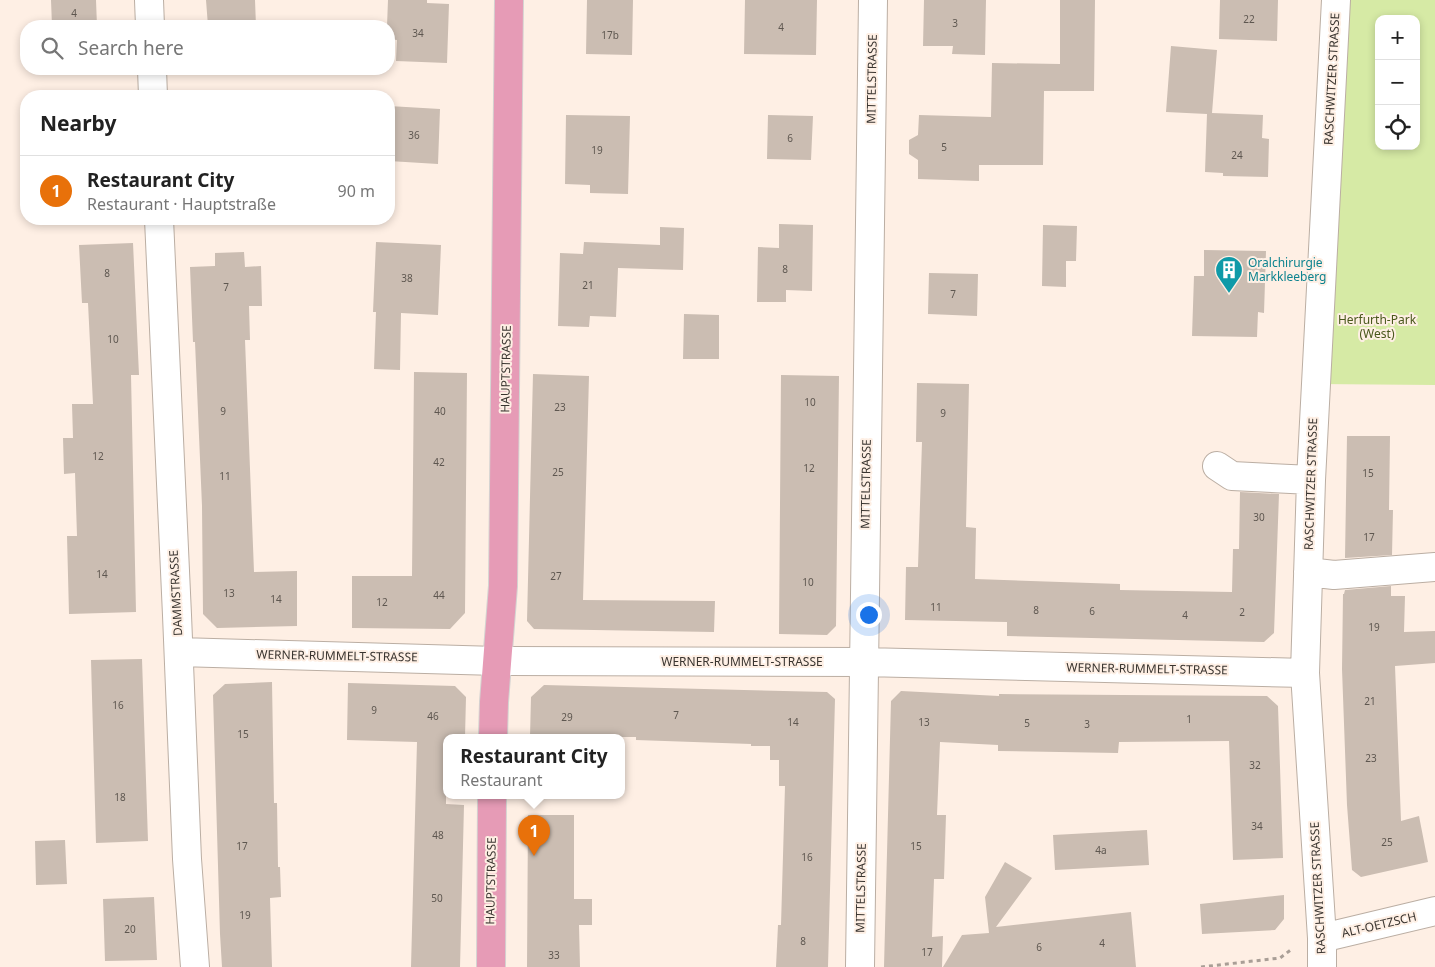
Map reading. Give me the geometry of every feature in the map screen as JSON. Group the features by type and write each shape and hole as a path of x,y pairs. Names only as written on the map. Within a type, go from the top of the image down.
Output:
{"main road":[{"name":"HAUPTSTRASSE","path":"493,734 503,586 509,0"},
{"name":"HAUPTSTRASSE","path":"491,967 492,799"}],"street":[{"path":"149,0 150,20"},
{"name":"MITTELSTRASSE","path":"860,967 873,0"},
{"name":"RASCHWITZER STRASSE","path":"1322,967 1322,938 1305,672 1311,480 1336,0"},
{"path":"152,75 153,90"},
{"name":"DAMMSTRASSE","path":"159,225 187,859 195,967"},
{"path":"1217,466 1232,476 1311,480"},
{"path":"1308,572 1334,575 1435,567"},
{"name":"WERNER-RUMMELT-STRASSE","path":"179,652 497,661 864,662 1305,672"},
{"name":"ALT-OETZSCH","path":"1322,938 1435,912"}],"path":[{"path":"1201,967 1280,958 1291,951 1294,945"}],"green space":[{"name":"Herfurth-Park (West)","path":"1336,0 1435,0 1435,385 1316,384"}],"building":[{"path":"51,0 96,0 97,20 52,20"},
{"path":"206,0 255,0 256,20 208,20"},
{"path":"388,0 427,0 427,3 449,4 447,63 396,61 397,40 395,40 395,20 387,20"},
{"path":"587,0 633,0 632,55 586,54"},
{"path":"745,0 817,0 816,55 744,54"},
{"path":"924,0 986,0 985,55 952,54 953,46 923,46"},
{"path":"1060,0 1095,0 1094,91 1044,91 1043,165 979,165 979,181 918,179 918,160 909,154 909,140 918,135 919,115 991,117 992,63 1060,64"},
{"path":"1220,0 1278,0 1277,41 1219,39"},
{"path":"1171,46 1217,50 1212,113 1263,115 1262,138 1269,139 1268,177 1223,176 1223,173 1205,172 1207,114 1166,112"},
{"path":"395,106 440,109 438,164 395,161"},
{"path":"566,115 630,116 628,194 590,193 590,185 565,184"},
{"path":"768,115 813,116 811,160 767,159"},
{"path":"779,224 813,225 812,291 786,290 786,302 757,302 758,247 779,248"},
{"path":"1043,225 1077,226 1076,261 1066,261 1066,287 1042,286"},
{"path":"660,227 684,228 683,270 618,268 616,317 590,316 589,327 558,326 560,253 583,254 584,242 660,245"},
{"path":"376,242 441,245 438,315 401,313 400,370 374,369 376,312 373,312"},
{"path":"133,243 139,375 131,375 136,612 69,614 67,536 77,536 75,473 64,474 63,438 73,438 72,404 93,404 88,303 82,303 79,245"},
{"name":"Oralchirurgie Markkleeberg","path":"1204,250 1266,251 1264,313 1258,312 1257,337 1192,336 1194,276 1204,276"},
{"path":"244,252 245,267 261,266 262,306 249,306 250,340 245,340 254,572 297,571 297,626 217,628 203,614 202,506 190,267 215,266 215,253"},
{"path":"929,273 978,274 977,316 928,314"},
{"path":"684,314 719,315 719,359 683,359"},
{"path":"414,372 467,373 465,613 450,629 352,628 352,576 412,576"},
{"path":"533,374 589,376 583,600 715,601 714,632 534,629 527,621"},
{"path":"781,375 839,376 836,626 827,635 779,634"},
{"path":"917,383 969,384 966,527 976,528 975,579 1120,584 1120,590 1232,592 1233,549 1239,549 1240,492 1279,494 1274,633 1264,642 1007,636 1007,622 905,620 906,567 918,567 922,442 916,442"},
{"path":"1347,436 1390,436 1389,510 1393,510 1392,555 1345,558"},
{"path":"1391,586 1391,596 1405,596 1404,632 1435,631 1435,663 1395,666 1401,821 1419,816 1428,862 1361,877 1352,870 1347,805 1342,669 1343,594 1345,590"},
{"path":"142,659 148,841 96,843 91,660"},
{"path":"272,682 274,803 277,803 278,867 280,867 281,897 270,898 272,967 222,967 213,695 225,684"},
{"path":"348,683 455,686 466,697 465,734 443,734 443,799 446,799 446,804 464,805 460,967 411,967 417,742 347,740"},
{"path":"544,685 827,692 835,699 828,967 776,967 778,925 781,925 785,786 779,786 779,760 770,760 770,746 636,740 636,737 625,737 625,734 530,734 531,697"},
{"path":"901,691 999,696 999,694 1267,696 1278,706 1283,858 1233,860 1229,741 1119,742 1118,753 998,751 998,745 940,742 937,815 946,815 944,879 934,879 932,937 943,936 942,967 884,967 891,701"},
{"path":"528,815 574,815 574,899 592,899 592,925 579,925 580,967 527,967"},
{"path":"1147,830 1149,865 1055,870 1053,835"},
{"path":"65,840 67,884 36,885 35,841"},
{"path":"1005,862 1032,878 996,927 1131,912 1136,967 943,967 962,935 989,933 985,897"},
{"path":"1284,895 1284,919 1275,930 1202,934 1200,904"},
{"path":"154,897 157,960 105,961 103,899"}],"place":[{"name":"Oralchirurgie Markkleeberg","path":"1229,294"},
{"name":"Restaurant City","path":"534,856"}]}
